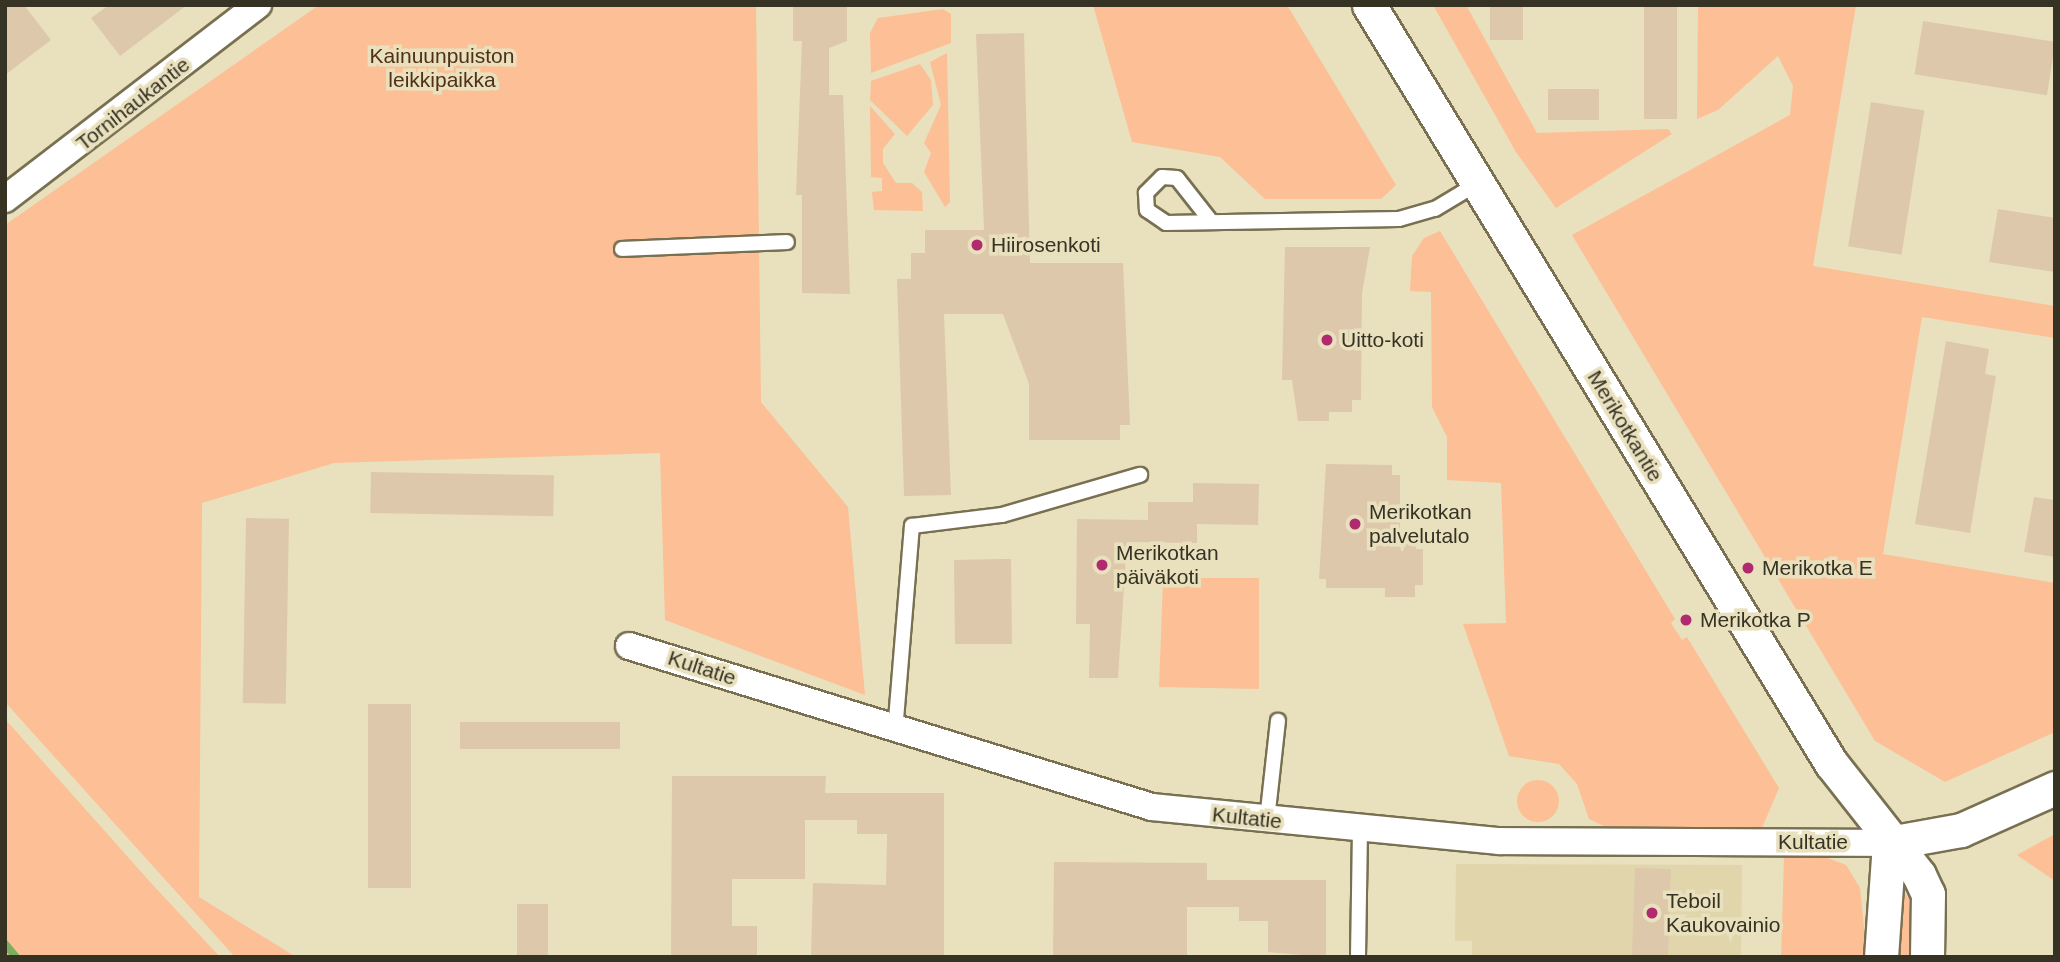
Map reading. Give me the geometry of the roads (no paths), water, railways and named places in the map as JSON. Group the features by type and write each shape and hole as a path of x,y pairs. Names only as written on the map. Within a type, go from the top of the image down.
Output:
{"street":[{"name":"Tornihaukantie","path":"5,199 258,5"},
{"name":"Merikotkantie","path":"1369,5 1475,185 1831,763 1889,843 1919,874 1928,894 1927,957"},
{"name":"Kultatie","path":"629,646 895,733 1152,807 1360,830 1499,841 1889,843"},
{"path":"1881,957 1889,843 1961,830 2055,788"}],"lane":[{"path":"1210,220 1177,178 1162,177 1146,193 1155,218 1210,220 1399,219 1435,209 1475,185"},
{"path":"622,249 787,242"},
{"path":"895,733 912,526 1002,515 1140,475"},
{"path":"1267,820 1278,721"},
{"path":"1358,957 1360,830"}],"waterway":[{"path":"5,944 16,957"}],"place":[{"name":"Hiirosenkoti","path":"977,245"},
{"name":"Uitto-koti","path":"1327,340"},
{"name":"Merikotkan palvelutalo","path":"1355,524"},
{"name":"Merikotkan päiväkoti","path":"1102,565"},
{"name":"Merikotka E","path":"1748,568"},
{"name":"Merikotka P","path":"1686,620"},
{"name":"Teboil Kaukovainio","path":"1652,913"}],"park label":[{"name":"Kainuunpuiston leikkipaikka","path":"442,68"}]}
